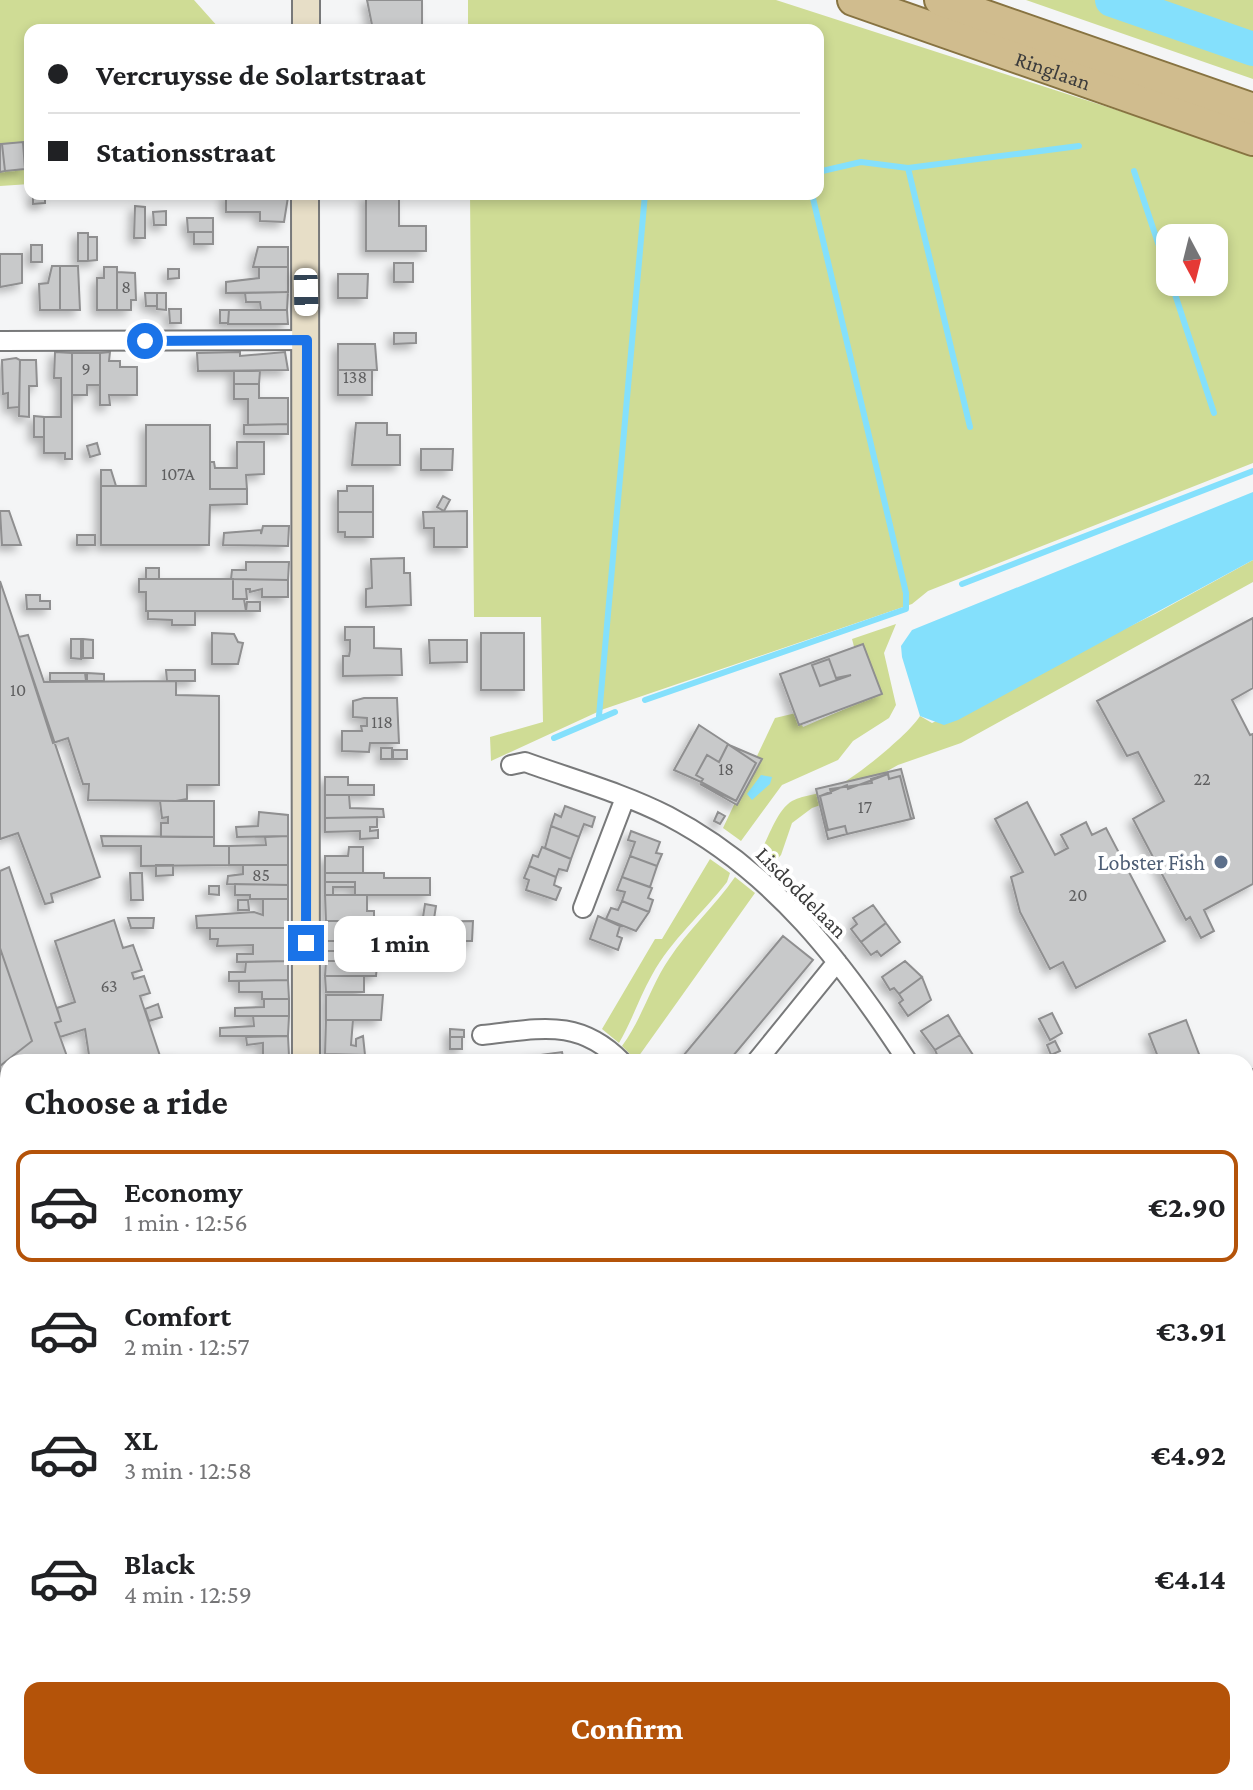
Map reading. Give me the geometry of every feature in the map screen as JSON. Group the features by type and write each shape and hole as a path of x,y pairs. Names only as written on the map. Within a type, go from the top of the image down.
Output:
{"main road":[{"name":"Ringlaan","path":"853,0 1253,140"},
{"name":"Ringlaan","path":"940,0 1253,109"}],"street":[{"path":"306,0 306,24"},
{"path":"305,200 306,1054"},
{"path":"0,341 307,340"},
{"name":"Lisdoddelaan","path":"511,765 525,762 667,815 740,861 805,921 902,1054"},
{"path":"583,908 625,798"},
{"path":"762,1054 837,962"},
{"path":"482,1035 553,1028 579,1030 611,1054"}],"green space":[{"path":"0,0 194,0 215,24 24,24 24,184 0,186"},
{"path":"468,0 776,0 1253,154 1253,463 928,591 912,604 604,709 491,761 490,737 543,722 541,617 474,617 470,200 824,200 824,24 468,24"},
{"path":"1026,0 1098,0 1253,54 1253,79"},
{"path":"1137,0 1253,0 1253,42"},
{"path":"1253,560 1253,582 961,743 898,765 835,800 812,808 792,823 781,855 772,865 759,854 786,805 843,783 893,744 920,716 932,723 1155,614"},
{"path":"896,624 884,653 896,705 889,718 853,741 838,760 782,785 741,841 723,828 775,718 796,713 803,727 868,699 852,639"},
{"path":"710,859 730,873 727,882 660,962 619,1043 602,1029 655,939 662,939"},
{"path":"735,877 755,893 640,1054 630,1054 622,1046 662,970"}],"water":[{"path":"1253,492 1253,560 958,720 944,725 920,716 902,657 901,646 912,630"},
{"path":"761,775 772,777 770,784 752,800 747,794"}],"building":[{"path":"367,0 422,0 422,24 372,24"},
{"path":"23,142 24,169 5,171 2,144"},
{"path":"0,144 5,171 0,172"},
{"path":"33,200 45,200 45,203 33,204"},
{"path":"226,200 288,200 284,222 260,221 260,212 226,212"},
{"path":"366,200 399,200 399,226 426,226 426,251 366,251"},
{"path":"135,206 145,207 145,238 134,238"},
{"path":"166,211 166,225 154,225 153,212"},
{"path":"187,218 213,218 213,232 188,232"},
{"path":"194,232 213,232 213,244 194,244"},
{"path":"78,233 88,233 88,261 78,261"},
{"path":"88,237 97,237 97,260 88,261"},
{"path":"31,245 42,245 42,262 31,262"},
{"path":"258,247 288,247 288,267 253,267"},
{"path":"0,254 22,254 22,283 0,287"},
{"path":"394,263 413,263 413,282 394,282"},
{"path":"52,266 60,266 60,310 40,310 39,284 48,283"},
{"path":"60,266 78,266 80,310 60,310"},
{"path":"104,267 117,267 117,310 97,310 97,278 104,278"},
{"path":"259,267 288,267 288,292 226,293 226,282 259,278"},
{"path":"168,269 179,269 179,278 168,279"},
{"path":"117,272 135,273 136,300 131,300 131,310 117,310"},
{"path":"338,274 368,274 367,298 338,298"},
{"path":"288,292 287,310 261,310 260,302 246,302 245,293"},
{"path":"145,293 157,293 157,306 146,306"},
{"path":"157,293 166,293 166,310 157,309"},
{"path":"169,309 181,309 181,323 170,323"},
{"path":"220,310 229,310 228,323 220,323"},
{"path":"229,310 287,310 288,324 228,324"},
{"path":"394,333 416,333 416,343 394,344"},
{"path":"338,344 375,344 377,370 338,370"},
{"path":"55,352 72,353 72,459 65,459 65,453 44,453 44,417 61,417 61,378 54,378"},
{"path":"110,352 109,361 120,361 120,367 137,367 137,395 109,395 110,405 100,405 100,353"},
{"path":"240,352 240,356 285,352 288,370 198,371 197,353"},
{"path":"72,353 100,353 100,385 87,385 87,395 72,395"},
{"path":"2,360 20,360 19,407 8,408 8,393 3,394"},
{"path":"20,360 36,360 37,386 29,386 29,417 19,416"},
{"path":"338,370 372,370 372,395 338,395"},
{"path":"234,371 260,371 259,384 234,384"},
{"path":"234,384 259,384 259,398 288,398 288,424 248,425 248,399 234,399"},
{"path":"34,416 44,417 44,437 34,437"},
{"path":"356,423 387,423 387,435 400,435 400,465 352,465"},
{"path":"288,424 288,434 244,434 244,425"},
{"path":"146,425 210,425 210,489 247,489 247,504 210,505 209,545 101,545 101,486 146,486"},
{"path":"237,442 264,442 264,474 246,475 247,489 210,489 210,462 214,462 215,468 237,468"},
{"path":"97,443 100,454 90,457 87,446"},
{"path":"421,449 453,449 452,470 421,470"},
{"path":"101,470 111,470 116,486 101,486"},
{"path":"347,486 373,486 373,512 338,512 338,491 347,491"},
{"path":"443,496 450,500 444,511 437,507"},
{"path":"0,511 9,511 21,545 2,545"},
{"path":"467,511 467,547 434,547 434,528 424,528 423,512"},
{"path":"338,512 373,512 373,537 345,537 345,532 338,532"},
{"path":"263,526 289,526 288,546 223,545 224,533 261,530 261,534"},
{"path":"77,535 95,535 95,545 77,545"},
{"path":"404,558 404,573 410,573 411,605 366,607 366,589 372,588 371,559"},
{"path":"246,562 289,562 288,580 231,579 232,570 246,570"},
{"path":"146,568 159,568 159,579 146,579"},
{"path":"139,579 233,579 233,599 244,599 246,611 146,611 146,592 139,592"},
{"path":"233,579 288,580 288,597 262,597 262,589 250,592 246,589 247,599 233,599"},
{"path":"0,581 100,877 51,894 53,902 45,904 18,833 0,839"},
{"path":"26,595 40,595 40,601 50,601 50,609 27,609"},
{"path":"247,602 260,602 260,611 246,611"},
{"path":"148,611 195,611 195,625 172,625 172,620 148,619"},
{"path":"1253,618 1253,688 1232,700 1250,735 1253,734 1253,884 1204,910 1214,931 1201,938 1190,917 1186,920 1133,819 1164,801 1138,752 1127,756 1097,701"},
{"path":"345,627 374,627 374,648 401,649 402,675 343,676 343,656 349,656 350,650 350,640 345,640"},
{"path":"212,633 234,634 238,642 243,643 238,664 212,664"},
{"path":"481,633 524,633 524,690 481,690"},
{"path":"28,635 44,682 176,681 176,695 219,696 219,785 187,785 187,799 176,801 88,800 89,784 83,784 68,738 53,743 19,637"},
{"path":"71,639 81,639 81,659 71,658"},
{"path":"83,639 93,640 93,658 83,658"},
{"path":"429,640 467,640 467,662 430,663"},
{"path":"863,644 882,694 799,725 780,674","holes":["829,659 836,678 851,675 820,686 812,665"]},
{"path":"829,659 836,678 851,675 820,686 812,665"},
{"path":"166,670 195,670 195,681 167,681"},
{"path":"50,673 85,673 86,681 50,681"},
{"path":"87,673 104,674 104,681 87,681"},
{"path":"397,698 399,743 370,743 369,752 342,751 342,731 362,731 361,726 367,726 367,718 353,717 353,701"},
{"path":"699,725 728,744 719,762 707,755 696,775 703,779 701,782 674,770"},
{"path":"728,744 756,763 736,801 701,782 703,779 696,775 707,755 719,762"},
{"path":"729,745 762,759 737,805 700,784 736,801 756,763"},
{"path":"381,748 392,748 392,759 381,759"},
{"path":"393,750 407,750 407,759 393,759"},
{"path":"901,769 914,818 911,819 900,776 889,779 888,774 820,796 828,830 845,826 847,834 828,839 816,789"},
{"path":"888,774 889,779 900,776 911,819 847,834 845,826 828,830 820,796 831,793 830,789 872,783 871,779"},
{"path":"325,777 348,777 348,785 374,785 374,795 325,795"},
{"path":"325,795 349,795 350,808 383,809 384,817 325,818"},
{"path":"160,801 214,801 214,837 161,837 161,823 168,823 168,817 162,818"},
{"path":"1027,802 1055,855 1068,848 1061,835 1086,822 1092,835 1106,828 1165,941 1076,988 1063,962 1050,969 1020,912 1011,877 1023,872 995,819"},
{"path":"565,806 595,817 592,827 584,824 579,837 551,826 555,814 561,817"},
{"path":"259,812 288,815 288,836 237,837 236,827 258,826"},
{"path":"718,812 725,816 720,824 714,821"},
{"path":"377,817 377,827 370,827 370,831 378,830 378,838 360,839 360,831 325,832 325,818"},
{"path":"551,826 579,837 571,859 545,848"},
{"path":"631,831 660,842 656,853 662,854 657,866 630,856 635,842 628,840"},
{"path":"101,836 214,837 214,846 229,846 229,865 141,866 141,846 103,846"},
{"path":"288,836 288,865 229,865 229,846 266,845 265,837"},
{"path":"349,847 363,847 363,873 325,873 325,856 348,856"},
{"path":"542,847 571,859 567,871 559,869 556,877 529,866 533,855 538,857"},
{"path":"630,856 657,866 650,887 622,877"},
{"path":"156,865 173,865 173,875 156,876"},
{"path":"243,865 288,865 288,885 227,884 228,876 243,874"},
{"path":"529,866 556,877 554,885 561,888 556,900 526,890 529,880 524,878"},
{"path":"9,867 61,1021 55,1023 66,1054 15,1054 32,1041 0,948 0,871"},
{"path":"130,873 142,873 143,900 131,900"},
{"path":"325,873 384,873 384,878 430,878 430,895 355,895 355,882 325,882"},
{"path":"622,877 652,888 648,898 653,900 649,912 622,901 625,892 617,890"},
{"path":"325,882 355,882 355,887 333,887 333,895 325,895"},
{"path":"235,884 288,885 288,899 250,899 250,895 235,895"},
{"path":"209,886 219,886 219,895 209,894"},
{"path":"325,895 367,895 367,911 374,911 374,921 326,921"},
{"path":"263,899 288,899 288,928 197,928 196,916 254,912 263,915"},
{"path":"238,900 248,900 249,910 238,910"},
{"path":"622,901 649,912 636,931 606,919 611,908 618,910"},
{"path":"425,904 436,906 434,919 423,917"},
{"path":"873,905 886,923 861,942 851,929 857,924 853,918"},
{"path":"598,916 620,926 617,936 622,938 618,950 590,939"},
{"path":"128,918 154,918 153,928 131,928"},
{"path":"114,920 123,948 133,945 142,970 132,973 134,979 144,976 150,993 140,996 159,1054 89,1054 85,1029 60,1037 55,1023 61,1021 57,1008 75,1002 55,941"},
{"path":"326,921 368,921 368,941 325,941"},
{"path":"473,921 472,941 401,941 401,922"},
{"path":"886,923 900,942 881,956 877,951 871,955 861,942"},
{"path":"210,928 288,928 288,961 237,962 237,954 253,954 253,945 217,946 218,939 210,939"},
{"path":"783,936 813,960 735,1054 685,1054"},
{"path":"325,941 350,941 350,951 326,951"},
{"path":"350,941 427,941 427,949 406,949 406,956 385,956 385,948 362,948 362,961 326,961 326,951 350,951"},
{"path":"0,948 32,1041 15,1054 0,1054"},
{"path":"288,961 288,980 229,981 229,972 245,972 246,962"},
{"path":"326,961 350,961 350,967 377,966 376,976 325,976"},
{"path":"905,961 922,977 899,994 894,988 890,990 882,977"},
{"path":"325,976 364,976 364,992 326,992"},
{"path":"922,977 931,1000 908,1016 899,1003 903,1000 899,994"},
{"path":"288,980 289,999 262,999 262,992 239,992 239,981"},
{"path":"326,995 383,995 381,1020 326,1020"},
{"path":"264,999 289,999 289,1016 235,1016 235,1008 264,1007"},
{"path":"158,1004 162,1017 149,1021 145,1009"},
{"path":"1052,1013 1062,1033 1050,1040 1039,1019"},
{"path":"948,1015 960,1035 935,1050 921,1031"},
{"path":"253,1016 289,1016 288,1036 220,1036 220,1028 254,1026"},
{"path":"326,1020 353,1020 351,1045 356,1046 356,1039 363,1036 365,1054 325,1054"},
{"path":"1186,1020 1199,1054 1157,1054 1149,1034"},
{"path":"450,1029 464,1030 464,1037 450,1037"},
{"path":"960,1035 972,1054 937,1054 935,1050"},
{"path":"288,1036 289,1054 263,1054 263,1043 247,1045 246,1037"},
{"path":"450,1037 462,1037 462,1049 450,1049"},
{"path":"1055,1041 1060,1051 1051,1054 1047,1045"}],"waterway":[{"path":"1112,0 1253,49"},
{"path":"824,171 861,162 908,168 1079,146"},
{"path":"908,168 970,427"},
{"path":"1134,171 1156,237"},
{"path":"599,716 644,200"},
{"path":"645,700 906,609 906,593 813,200"},
{"path":"1176,296 1214,413"},
{"path":"962,584 1253,471"},
{"path":"554,738 615,712"}],"place":[{"name":"Lobster Fish","path":"1221,862"}],"route":[{"path":"145,341 307,340 306,943"}]}
